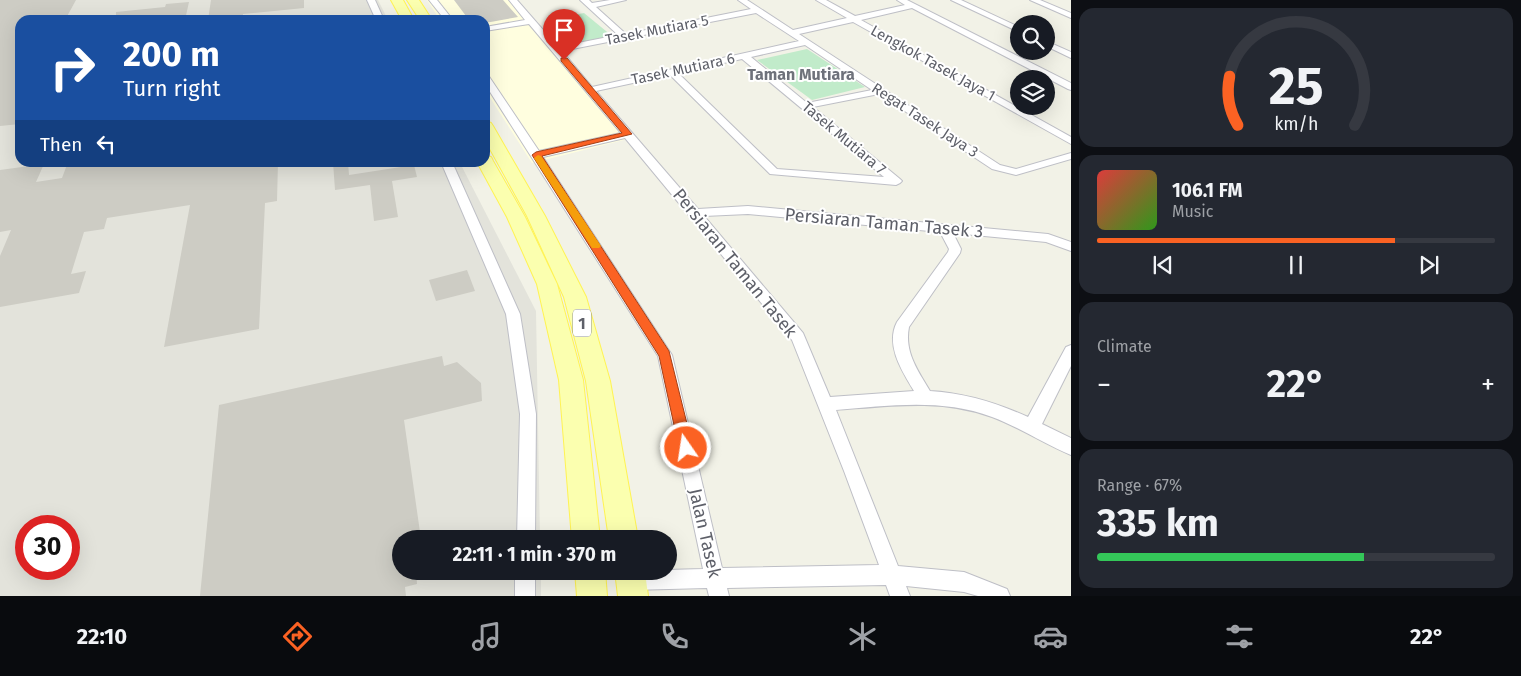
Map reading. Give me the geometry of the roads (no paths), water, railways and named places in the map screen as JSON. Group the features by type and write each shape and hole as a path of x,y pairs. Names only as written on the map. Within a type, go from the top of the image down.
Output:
{"main road":[{"path":"397,0 405,15"},
{"path":"414,0 423,15"},
{"name":"1","path":"490,135 536,216 575,297 598,381 623,530"},
{"name":"1","path":"488,167 516,217 547,284 571,380 585,530"},
{"path":"591,580 592,596"}],"street":[{"path":"371,0 378,15"},
{"path":"433,0 444,15"},
{"name":"Persiaran Taman Tasek","path":"513,0 798,337 853,471 900,596"},
{"path":"587,3 622,0"},
{"name":"Regat Tasek Jaya 3","path":"742,0 996,167 1016,172 1071,156"},
{"name":"Lengkok Tasek Jaya 1","path":"820,0 1071,141"},
{"path":"901,0 1071,86"},
{"path":"955,0 1010,26"},
{"path":"1034,0 1071,16"},
{"path":"587,3 624,36"},
{"path":"791,33 912,6"},
{"name":"Tasek Mutiara 5","path":"556,50 758,10"},
{"path":"490,28 531,21"},
{"name":"Tasek Mutiara 6","path":"590,90 806,42"},
{"path":"1055,47 1071,54"},
{"name":"Tasek Mutiara 7","path":"672,72 774,172 896,181 744,56"},
{"name":"Jalan Tasek","path":"490,85 664,355 718,587"},
{"path":"805,106 880,91"},
{"path":"536,155 628,134"},
{"path":"448,167 512,314 528,414 526,530"},
{"name":"Persiaran Taman Tasek 3","path":"695,213 748,210 1048,238 1071,246"},
{"path":"926,398 900,351 899,334 902,326 954,253 955,249 944,228"},
{"path":"1032,426 1071,351"},
{"path":"826,404 926,398 968,403 1032,426 1071,447"},
{"path":"631,582 718,587 891,575 964,582 1000,596"},
{"path":"525,596 526,580"}],"district":[{"name":"Taman Mutiara","path":"801,74"}]}
